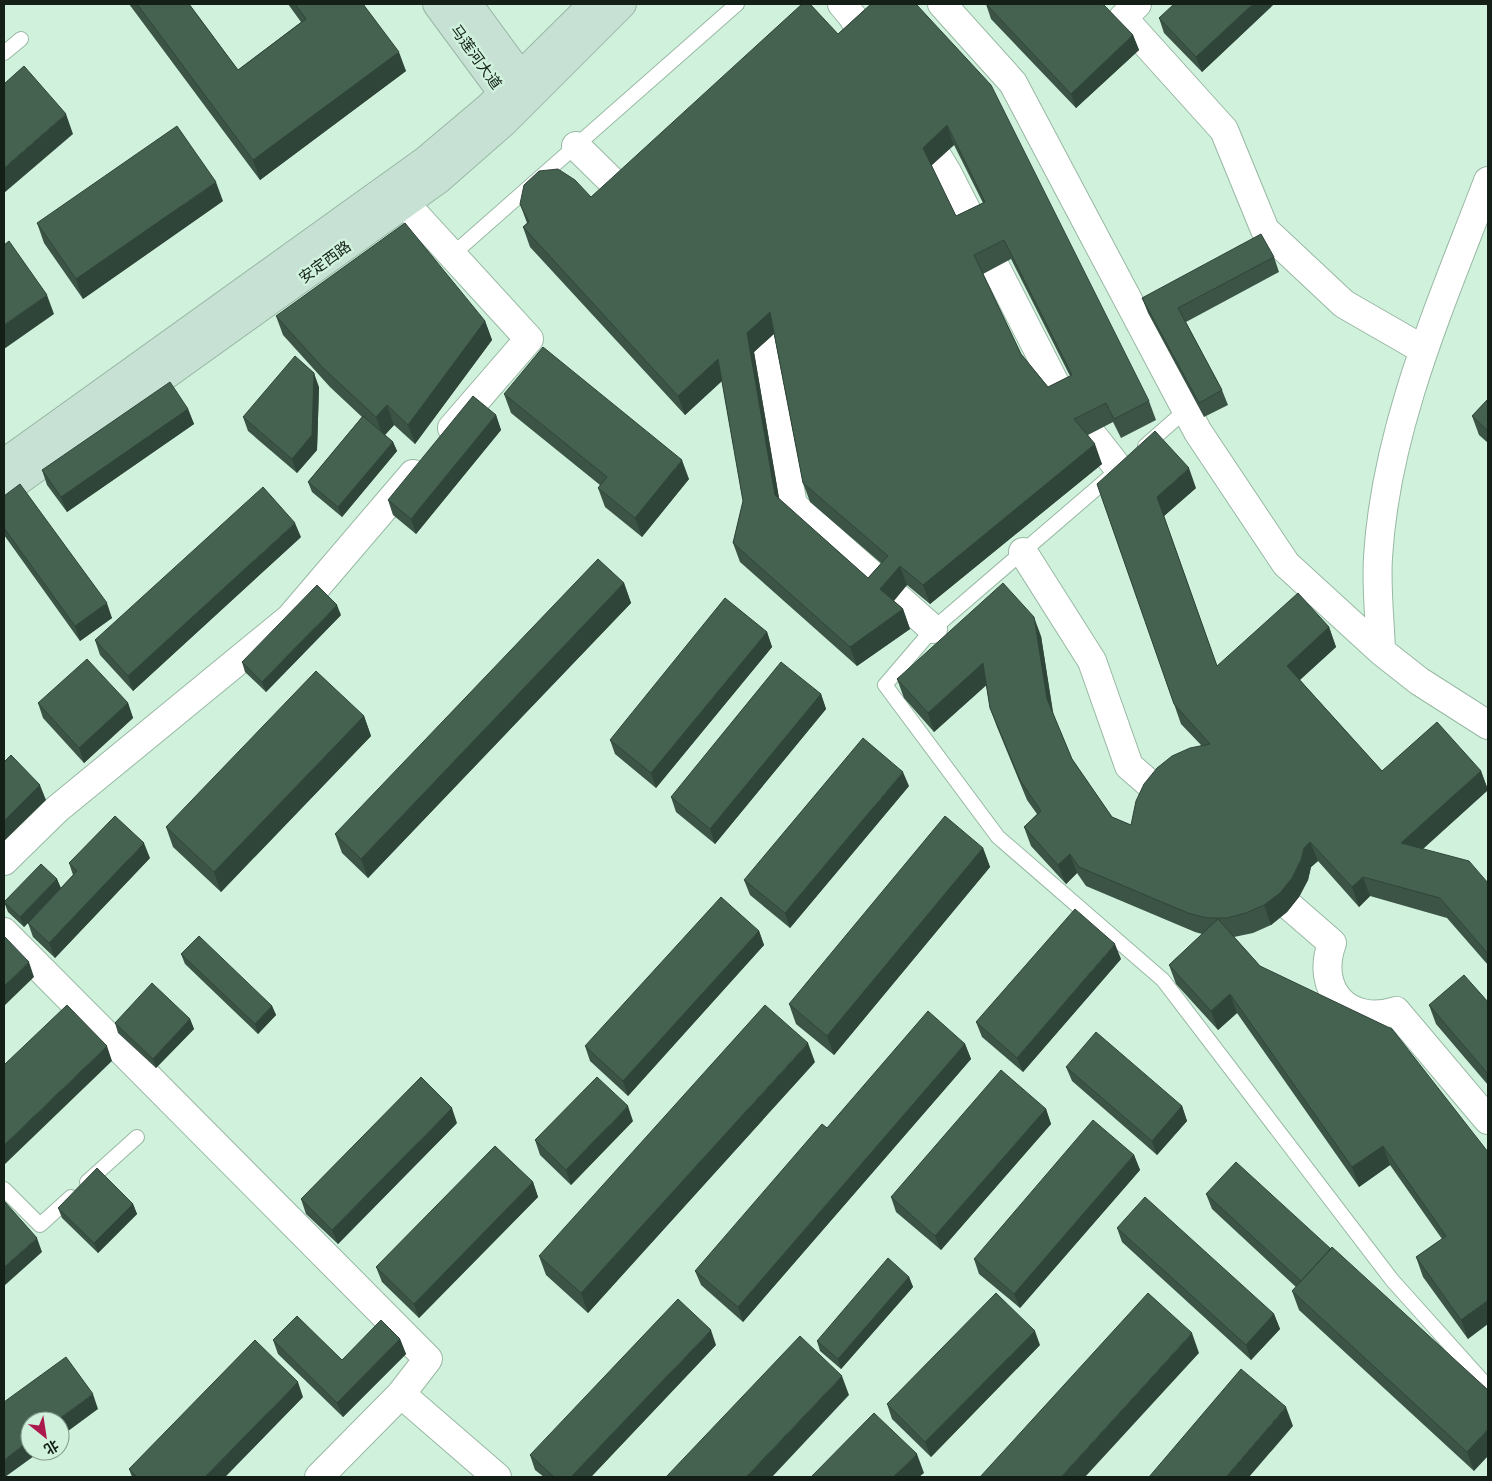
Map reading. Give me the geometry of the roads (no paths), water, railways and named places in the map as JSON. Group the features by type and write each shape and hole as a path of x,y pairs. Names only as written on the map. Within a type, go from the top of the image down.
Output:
{"street":[{"name":"马莲河大道","path":"437,4 518,93"},
{"name":"马莲河大道","path":"468,4 518,93"},
{"name":"安定西路","path":"518,93 593,4"},
{"name":"安定西路","path":"4,492 398,195 439,149 518,93 622,4"},
{"path":"842,4 852,16 887,73"},
{"path":"942,4 1013,83 1198,432 1286,564 1381,651 1419,681 1488,725"},
{"path":"1137,4 1123,18 1224,130 1265,230 1344,304 1424,350"},
{"path":"907,106 947,172 1061,395 1126,462"},
{"path":"576,146 653,222"},
{"path":"1381,651 1378,557 1390,469 1424,350 1488,181"},
{"name":"安定西路","path":"4,463 398,195"},
{"path":"4,861 56,810 290,618 529,339 398,195"},
{"path":"730,297 758,325 793,505 933,629"},
{"path":"1023,552 1092,661 1129,766 1197,825"},
{"path":"1242,864 1332,943 1327,957 1326,973 1331,988 1339,1000 1351,1009 1366,1015 1382,1015 1396,1011 1488,1120"},
{"path":"4,932 428,1359 401,1394 319,1477"},
{"path":"401,1394 497,1477"}],"lane":[{"path":"452,255 737,4"},
{"path":"4,53 21,39"},
{"path":"1186,410 933,629 885,685 998,837 1163,980 1392,1280 1488,1387"},
{"path":"4,1189 40,1226 137,1137"}]}
